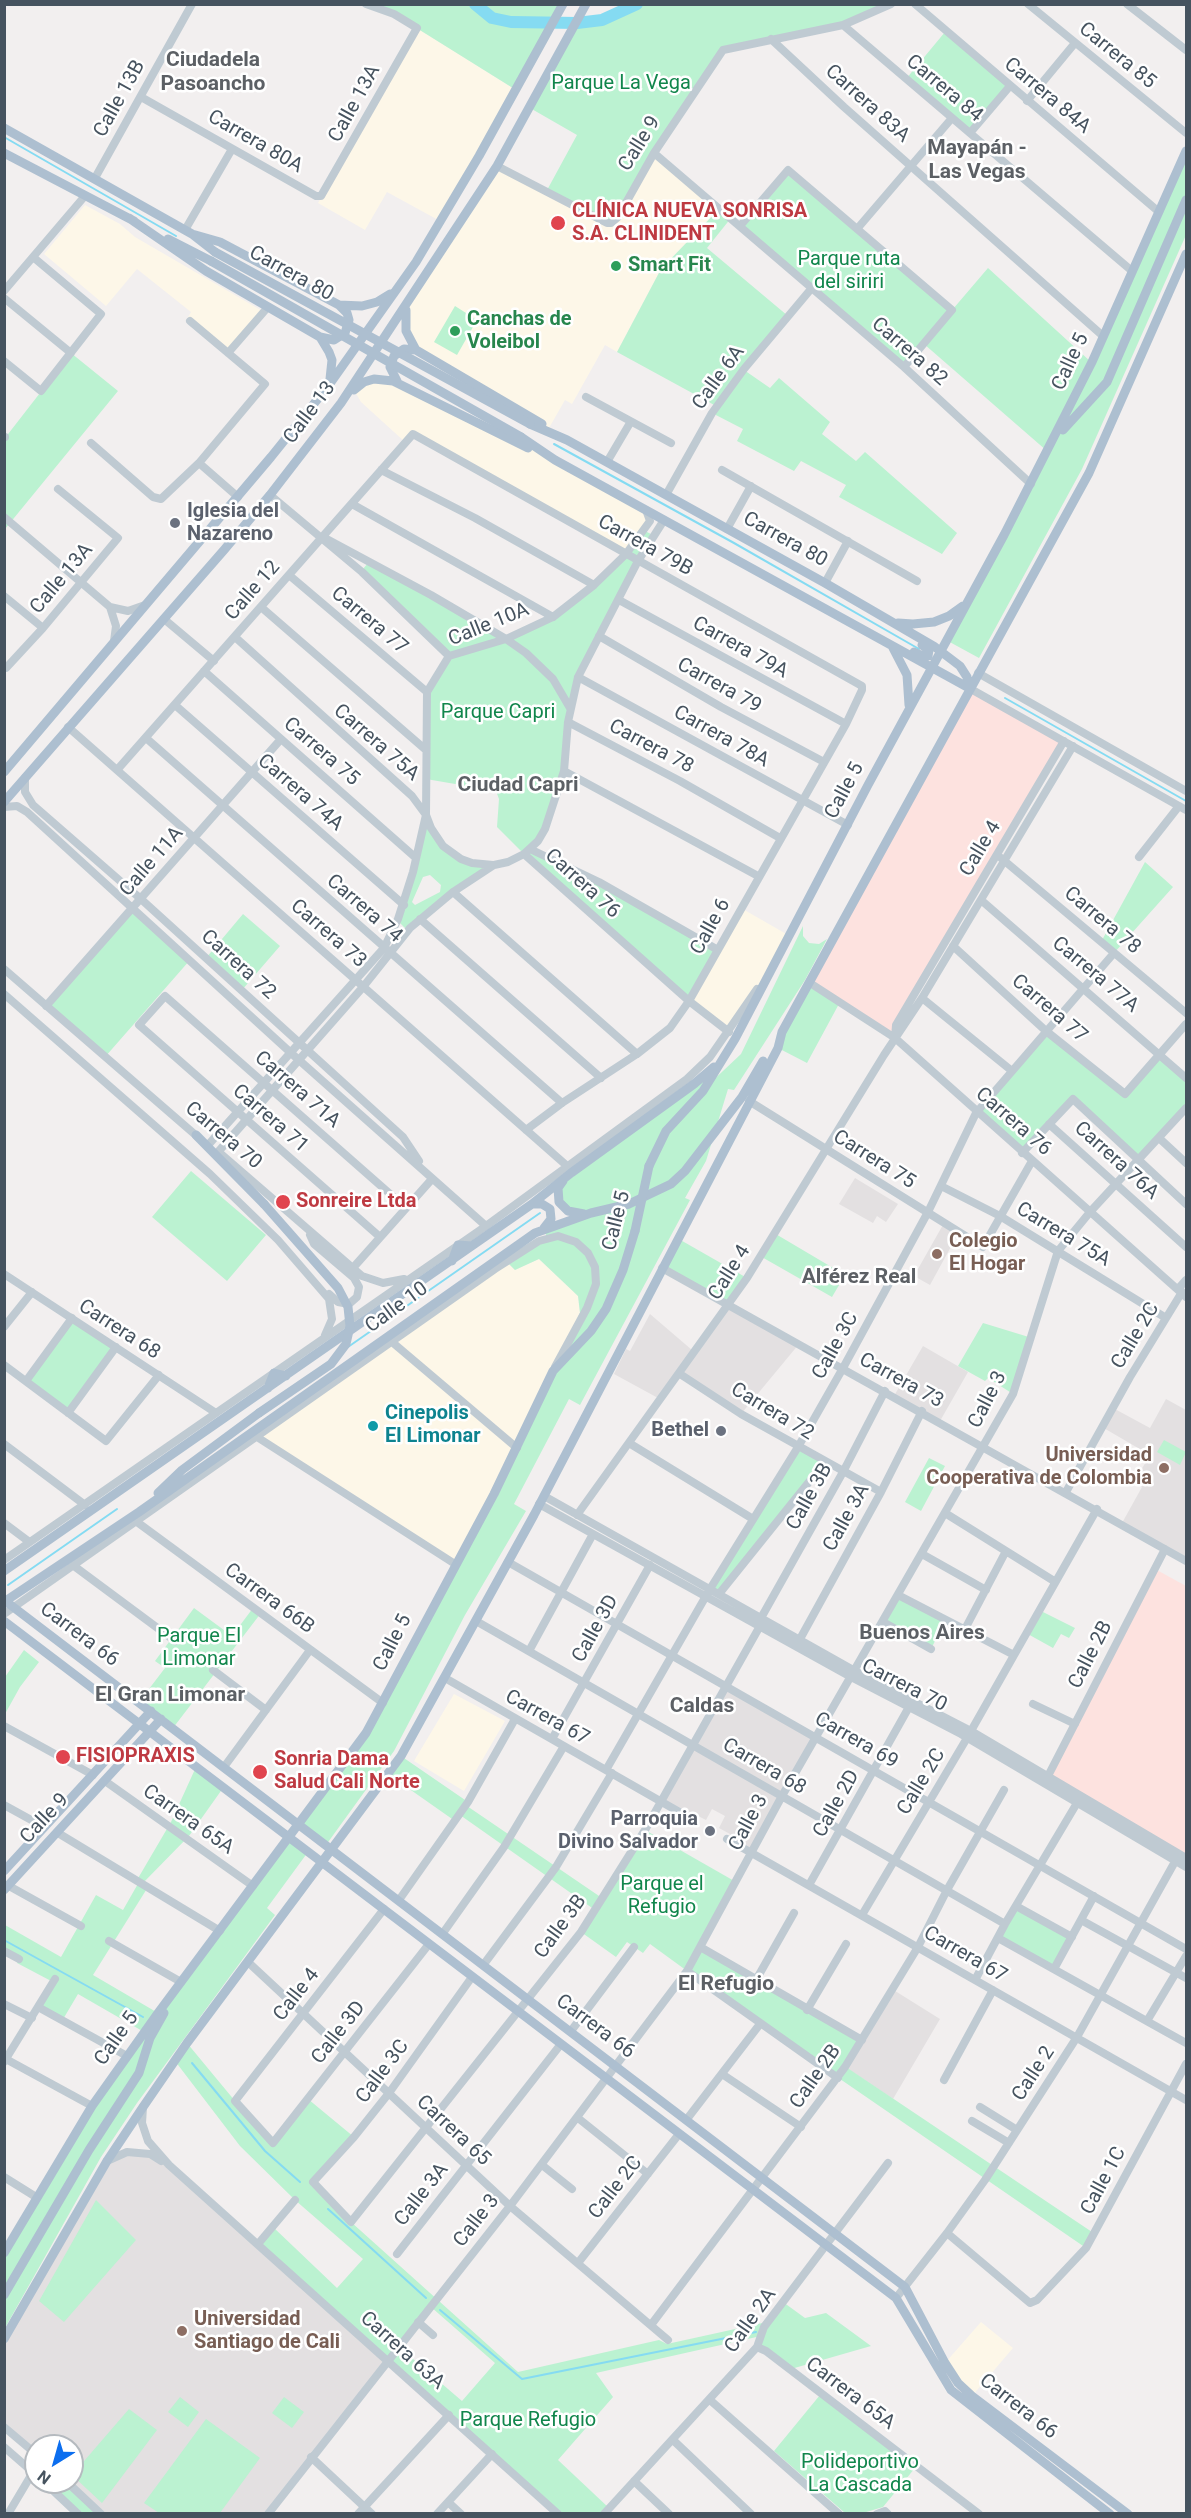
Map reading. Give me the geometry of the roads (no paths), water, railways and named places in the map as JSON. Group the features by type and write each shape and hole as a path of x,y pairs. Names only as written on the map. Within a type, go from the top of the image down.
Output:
{"main road":[{"name":"Calle 13","path":"4,772 149,603 329,385 416,262 479,156 561,8"},
{"name":"Calle 13","path":"4,801 270,495 341,403 497,166 584,9"},
{"name":"Carrera 80","path":"4,128 189,232 213,257 521,437 555,460"},
{"name":"Calle 5","path":"4,2253 36,2196 92,2106 366,1733 517,1448 553,1371 582,1342 599,1320 623,1270 635,1231 649,1166 666,1131 703,1091 722,1060 1031,484 1103,336 1186,151"},
{"name":"Carrera 80","path":"4,153 84,196 213,257 530,424 567,440"},
{"path":"1055,438 1107,382 1186,200"},
{"path":"129,218 206,271 320,338 333,340 345,333 349,320 347,313 339,305 220,242 189,232"},
{"path":"4,2339 104,2160 185,2041 333,1850 401,1756 541,1500 778,1048 782,1032 1089,473 1186,254"},
{"path":"339,305 354,307 370,305 397,288"},
{"path":"409,302 405,324 408,338 416,350"},
{"path":"320,338 332,360 329,385"},
{"path":"398,383 390,367 394,356 404,349 416,350"},
{"name":"Carrera 80","path":"416,350 482,387 567,440 825,583 941,651 960,666 967,677 969,688"},
{"path":"341,403 357,387 369,380 384,378 398,383"},
{"name":"Carrera 80","path":"398,383 555,460 969,688"},
{"path":"891,621 913,624 934,622 950,616 965,605"},
{"path":"890,644 899,645 925,657 930,653 928,649 902,632 891,621"},
{"path":"890,644 900,658 907,675 910,693 908,711"},
{"name":"Calle 10","path":"7,1603 138,1517 311,1396 456,1287 526,1244 544,1228 629,1204 663,1189 678,1178 742,1097 782,1032"},
{"name":"Calle 10","path":"4,1571 452,1261 532,1204 569,1169 694,1084 722,1060"},
{"path":"138,1517 182,1470 259,1413 331,1364 345,1344 350,1326 348,1308 338,1288 264,1204 196,1135"},
{"path":"569,1169 558,1188 559,1202 568,1211 591,1213"},
{"path":"532,1204 542,1204 550,1209 551,1219 544,1228"},
{"path":"452,1261 458,1245 471,1246"},
{"path":"445,1295 455,1298 456,1287"},
{"path":"268,1388 274,1373 286,1376"},
{"path":"152,1458 165,1460"},
{"path":"138,1479 140,1466"},
{"name":"Carrera 66","path":"7,1603 618,2066 905,2287 958,2383 1128,2514"},
{"name":"Carrera 66","path":"4,1621 896,2298 951,2390 1110,2514"},
{"name":"Calle 9","path":"4,1870 151,1711"},
{"name":"Calle 9","path":"7,1888 161,1719"},
{"path":"14,2322 20,2316 107,2161 187,2043 249,1963 278,1921"},
{"path":"4,2295 89,2150 139,2073 150,2037 181,1982"}],"street":[{"name":"Calle 13B","path":"95,178 192,4"},
{"name":"Calle 13A","path":"321,196 417,28 394,14 366,4"},
{"name":"Calle 9","path":"497,166 611,223 618,217 654,153 723,50 843,25 891,4"},
{"name":"Carrera 84A","path":"915,4 1159,212"},
{"name":"Carrera 85","path":"1028,4 1186,133"},
{"path":"1127,4 1186,50"},
{"name":"Carrera 84","path":"843,25 1132,272"},
{"name":"Carrera 83A","path":"771,39 1103,336"},
{"path":"1027,101 1075,43"},
{"path":"970,133 1010,86"},
{"name":"Carrera 80A","path":"141,97 316,196 321,196"},
{"path":"857,229 952,118"},
{"path":"189,232 232,149"},
{"name":"Carrera 82","path":"654,153 904,367 1031,484"},
{"path":"740,226 788,170 952,310 904,367"},
{"path":"4,291 84,196"},
{"path":"4,361 41,391 101,314 33,257"},
{"name":"Calle 6A","path":"666,495 714,410 744,369 811,289"},
{"path":"4,298 71,353"},
{"path":"228,353 268,307"},
{"path":"91,443 153,497 162,499 199,463 265,384 190,321"},
{"path":"586,397 630,423 671,443"},
{"path":"606,462 630,423"},
{"name":"Calle 12","path":"117,770 413,434"},
{"name":"Carrera 79B","path":"413,434 862,686"},
{"path":"199,463 238,497"},
{"path":"381,470 475,518 594,585"},
{"path":"722,470 917,581"},
{"path":"727,529 751,486"},
{"name":"Calle 13A","path":"5,668 43,628 118,538 58,489"},
{"path":"270,495 362,572 449,656"},
{"path":"352,504 553,617"},
{"name":"Calle 10A","path":"427,692 449,656 506,639 553,617 594,585 626,554 650,521 646,510"},
{"path":"4,517 111,608 128,611 149,603"},
{"path":"209,1144 356,980 410,928 453,892 494,865 508,862 527,851 545,829 564,771 570,708 578,677 638,561 664,520"},
{"path":"322,537 431,595 506,639 553,679 570,708"},
{"path":"825,583 848,541"},
{"name":"Carrera 77","path":"290,575 427,692"},
{"path":"4,596 43,628"},
{"name":"Carrera 79A","path":"619,600 846,724"},
{"path":"261,607 426,750"},
{"path":"111,608 116,626 113,645"},
{"path":"164,619 214,661"},
{"name":"Carrera 79","path":"599,636 721,707 824,762"},
{"name":"Carrera 75A","path":"235,637 412,795 426,815 436,838 452,853 472,863 494,865"},
{"name":"Carrera 75","path":"204,671 416,858"},
{"path":"978,673 1186,791"},
{"name":"Carrera 78A","path":"578,677 848,825"},
{"name":"Calle 6","path":"526,1130 562,1103 637,1054 670,1028 689,1001 846,724 862,686"},
{"name":"Carrera 80","path":"969,688 1186,810"},
{"path":"218,1152 363,987 387,951 404,905 426,815 427,692"},
{"name":"Carrera 74A","path":"175,705 404,905"},
{"name":"Carrera 78","path":"568,722 680,781 780,838"},
{"name":"Carrera 73","path":"68,727 569,1169"},
{"name":"Carrera 74","path":"146,738 562,1103"},
{"name":"Calle 11A","path":"46,1006 142,900 281,739"},
{"name":"Calle 4","path":"895,1038 896,1025 1064,741"},
{"name":"Calle 4","path":"577,1515 729,1306 825,1149 922,998 1073,746"},
{"path":"564,771 758,876"},
{"name":"Carrera 72","path":"25,778 25,792 33,805 142,900 403,1137 432,1179"},
{"name":"Carrera 72","path":"4,807 17,806 27,812 291,1053 486,1226"},
{"path":"1139,857 1179,806"},
{"path":"527,851 556,861 599,882 718,950"},
{"name":"Carrera 76","path":"527,851 547,875 689,1001 729,1032"},
{"name":"Carrera 78","path":"997,855 1186,1013"},
{"path":"547,875 547,864 556,861"},
{"path":"453,892 637,1054"},
{"name":"Carrera 77A","path":"981,900 1084,987 1186,1078"},
{"path":"398,919 403,927 410,928"},
{"path":"420,919 602,1078"},
{"name":"Carrera 77","path":"953,946 1046,1031 1125,1094 1160,1053"},
{"name":"Calle 3C","path":"484,1964 556,1867 609,1772 638,1714 843,1368 928,1212 976,1113 1114,953"},
{"name":"Calle 10","path":"4,1560 28,1541 85,1505 569,1169 687,1079 710,1057 729,1032 772,966"},
{"name":"Carrera 70","path":"5,970 352,1269 371,1280 388,1283 401,1281 434,1262"},
{"name":"Carrera 76","path":"810,983 895,1038 976,1113 1182,1293"},
{"name":"Carrera 70","path":"4,994 210,1174 261,1223 321,1287 331,1305 332,1319 328,1331 316,1344"},
{"name":"Carrera 71A","path":"138,1025 165,996 406,1208"},
{"path":"922,998 1012,1071"},
{"path":"1160,1053 1186,1024"},
{"name":"Carrera 71","path":"138,1025 380,1237"},
{"path":"1022,1153 1073,1099 1186,1204"},
{"name":"Carrera 75","path":"749,1101 983,1247 1000,1216"},
{"name":"Calle 3","path":"268,2514 542,2165 687,1971 782,1796 1013,1394 1058,1251 1090,1212 1160,1138 1183,1118 1186,1108"},
{"name":"Carrera 76A","path":"1049,1124 1186,1247"},
{"path":"1160,1138 1186,1163"},
{"path":"1000,1216 1032,1161"},
{"path":"352,1269 432,1179"},
{"name":"Carrera 75A","path":"941,1186 1000,1216 1166,1318"},
{"path":"308,1232 314,1244 357,1282 359,1293 353,1301 343,1304 321,1287"},
{"name":"Calle 10","path":"311,1396 455,1298 526,1244 547,1238 564,1237 583,1247 595,1267 596,1284 553,1371"},
{"name":"Carrera 73","path":"662,1268 1097,1509 1186,1561"},
{"name":"Carrera 68","path":"4,1274 216,1413"},
{"name":"Calle 2C","path":"1066,1492 1182,1293 1186,1280"},
{"path":"4,1327 32,1292"},
{"path":"26,1381 72,1318"},
{"path":"392,1342 517,1448"},
{"path":"68,1413 116,1347"},
{"path":"4,1365 106,1441 159,1375"},
{"name":"Carrera 72","path":"680,1374 798,1447 880,1492"},
{"name":"Calle 3B","path":"351,2222 581,1932 662,1801 843,1472 885,1391"},
{"name":"Calle 10","path":"4,1614 7,1603 74,1566 138,1517 257,1437 296,1406"},
{"name":"Calle 3A","path":"800,1639 921,1411"},
{"path":"257,1437 455,1564"},
{"path":"629,1443 753,1520"},
{"path":"4,1444 85,1505"},
{"path":"719,1594 825,1462"},
{"name":"Carrera 70","path":"541,1500 577,1515 708,1593 909,1707 969,1734 1077,1803 1180,1857"},
{"name":"Carrera 70","path":"541,1500 593,1534 708,1593 719,1594 760,1622 800,1639 853,1674 1048,1776 1180,1857 1186,1868"},
{"name":"Calle 2C","path":"862,1915 969,1734 1097,1509"},
{"path":"945,1513 1054,1581"},
{"name":"Carrera 66B","path":"138,1517 310,1650 383,1703"},
{"path":"4,1523 28,1541"},
{"path":"529,1651 593,1534"},
{"name":"Calle 2B","path":"1048,1776 1165,1549"},
{"path":"965,1629 1006,1551"},
{"path":"922,1554 986,1590"},
{"name":"Carrera 69","path":"508,1562 1186,1948"},
{"name":"Calle 3D","path":"552,1739 650,1565"},
{"path":"74,1566 175,1641"},
{"path":"898,1595 1014,1655"},
{"name":"Carrera 68","path":"476,1621 1005,1924"},
{"path":"883,1622 931,1649"},
{"path":"224,1767 310,1650"},
{"path":"213,1670 266,1710"},
{"name":"Carrera 67","path":"445,1678 695,1821"},
{"path":"1033,1704 1075,1724"},
{"name":"Calle 2D","path":"809,1885 842,1830 909,1707"},
{"path":"399,1900 468,1802 515,1719"},
{"path":"4,1726 93,1774"},
{"path":"443,1933 504,1847 564,1746"},
{"name":"Carrera 65A","path":"105,1781 253,1886"},
{"name":"Calle 2B","path":"651,2325 838,2078 918,1947 947,1890 1004,1790"},
{"path":"975,1980 1005,1924 1077,1803"},
{"path":"4,1805 44,1827"},
{"path":"58,1833 220,1931"},
{"name":"Carrera 67","path":"727,1839 1186,2100"},
{"name":"Calle 2","path":"896,2298 947,2233 1009,2143 1077,2037 1180,1857"},
{"path":"7,1888 81,1926"},
{"path":"1054,1969 1094,1896"},
{"path":"1016,1906 1072,1937"},
{"name":"Calle 4","path":"273,2143 235,2101 384,1909"},
{"path":"756,1980 794,1913"},
{"path":"1082,1920 1186,1978"},
{"path":"998,1938 1186,2043"},
{"path":"109,1941 181,1982"},
{"name":"Calle 3D","path":"273,2143 429,1944"},
{"path":"807,2010 846,1944"},
{"path":"571,2031 634,1947"},
{"path":"702,1947 862,2040"},
{"path":"4,1951 19,1959"},
{"path":"1147,2021 1186,1956"},
{"name":"Carrera 65","path":"249,1963 510,2206 668,2340"},
{"path":"687,1971 838,2078"},
{"name":"Calle 3C","path":"351,2222 313,2182 354,2137 389,2093 472,1977"},
{"path":"55,1979 5,2060 92,2106"},
{"path":"944,2080 993,1989"},
{"path":"4,2004 32,2018"},
{"path":"38,2007 127,2056"},
{"path":"687,2119 760,2024"},
{"name":"Calle 3A","path":"397,2254 561,2044"},
{"name":"Calle 1C","path":"947,2233 1030,2302 1034,2302 1086,2248 1186,2064"},
{"path":"722,2074 801,2127"},
{"name":"Carrera 63A","path":"143,2107 142,2123 148,2141 169,2165 558,2514"},
{"path":"980,2107 1017,2130"},
{"path":"578,2118 648,2174"},
{"path":"972,2121 1009,2143"},
{"name":"Calle 2C","path":"578,2263 680,2134"},
{"name":"Carrera 63A","path":"107,2161 127,2152 150,2154 169,2165"},
{"name":"Calle 2A","path":"604,2514 757,2347 764,2327 888,2163"},
{"path":"542,2165 572,2189"},
{"path":"4,2177 36,2196"},
{"path":"258,2244 295,2200"},
{"path":"418,2322 433,2335"},
{"name":"Carrera 65A","path":"757,2347 766,2351 979,2514"},
{"path":"710,2400 839,2514"},
{"path":"358,2514 449,2415"},
{"path":"4,2427 24,2444"},
{"path":"673,2440 751,2514"},
{"path":"4,2447 24,2462"},
{"path":"437,2514 492,2454"},
{"path":"311,2457 372,2514"},
{"path":"634,2481 669,2514"},
{"path":"8,2514 24,2489"},
{"path":"57,2494 78,2514"},
{"path":"80,2494 101,2514"},
{"path":"448,2502 461,2514"},
{"path":"877,2514 885,2511 888,2514"}],"waterway":[{"path":"475,4 492,18 511,22 577,23 602,20 637,4"},
{"path":"4,137 176,236"},
{"path":"554,444 734,543 919,649"},
{"path":"1005,698 1186,801"},
{"path":"348,1347 540,1213"},
{"path":"8,1585 117,1509"},
{"path":"4,1940 143,2017"},
{"path":"192,2063 265,2151 300,2182"},
{"path":"328,2209 426,2298"},
{"path":"440,2310 522,2379 756,2332"}],"place":[{"name":"CLÍNICA NUEVA SONRISA S.A. CLINIDENT","path":"558,223"},
{"name":"Smart Fit","path":"616,266"},
{"name":"Canchas de Voleibol","path":"455,331"},
{"name":"Iglesia del Nazareno","path":"175,523"},
{"name":"Sonreire Ltda","path":"283,1202"},
{"name":"Colegio El Hogar","path":"937,1254"},
{"name":"Cinepolis El Limonar","path":"373,1426"},
{"name":"Bethel","path":"721,1431"},
{"name":"Universidad Cooperativa de Colombia","path":"1164,1468"},
{"name":"FISIOPRAXIS","path":"63,1757"},
{"name":"Sonria Dama Salud Cali Norte","path":"260,1772"},
{"name":"Parroquia Divino Salvador","path":"710,1831"},
{"name":"Universidad Santiago de Cali","path":"182,2331"}],"district":[{"name":"Ciudadela Pasoancho","path":"213,73"},
{"name":"Mayapán - Las Vegas","path":"977,161"},
{"name":"Ciudad Capri","path":"518,786"},
{"name":"Alférez Real","path":"859,1278"},
{"name":"Buenos Aires","path":"922,1634"},
{"name":"El Gran Limonar","path":"170,1696"},
{"name":"Caldas","path":"702,1707"},
{"name":"El Refugio","path":"726,1985"}],"park label":[{"name":"Parque La Vega","path":"621,84"},
{"name":"Parque ruta del siriri","path":"849,272"},
{"name":"Parque Capri","path":"498,713"},
{"name":"Parque El Limonar","path":"199,1648"},
{"name":"Parque el Refugio","path":"662,1896"},
{"name":"Parque Refugio","path":"528,2421"},
{"name":"Polideportivo La Cascada","path":"860,2474"}]}
